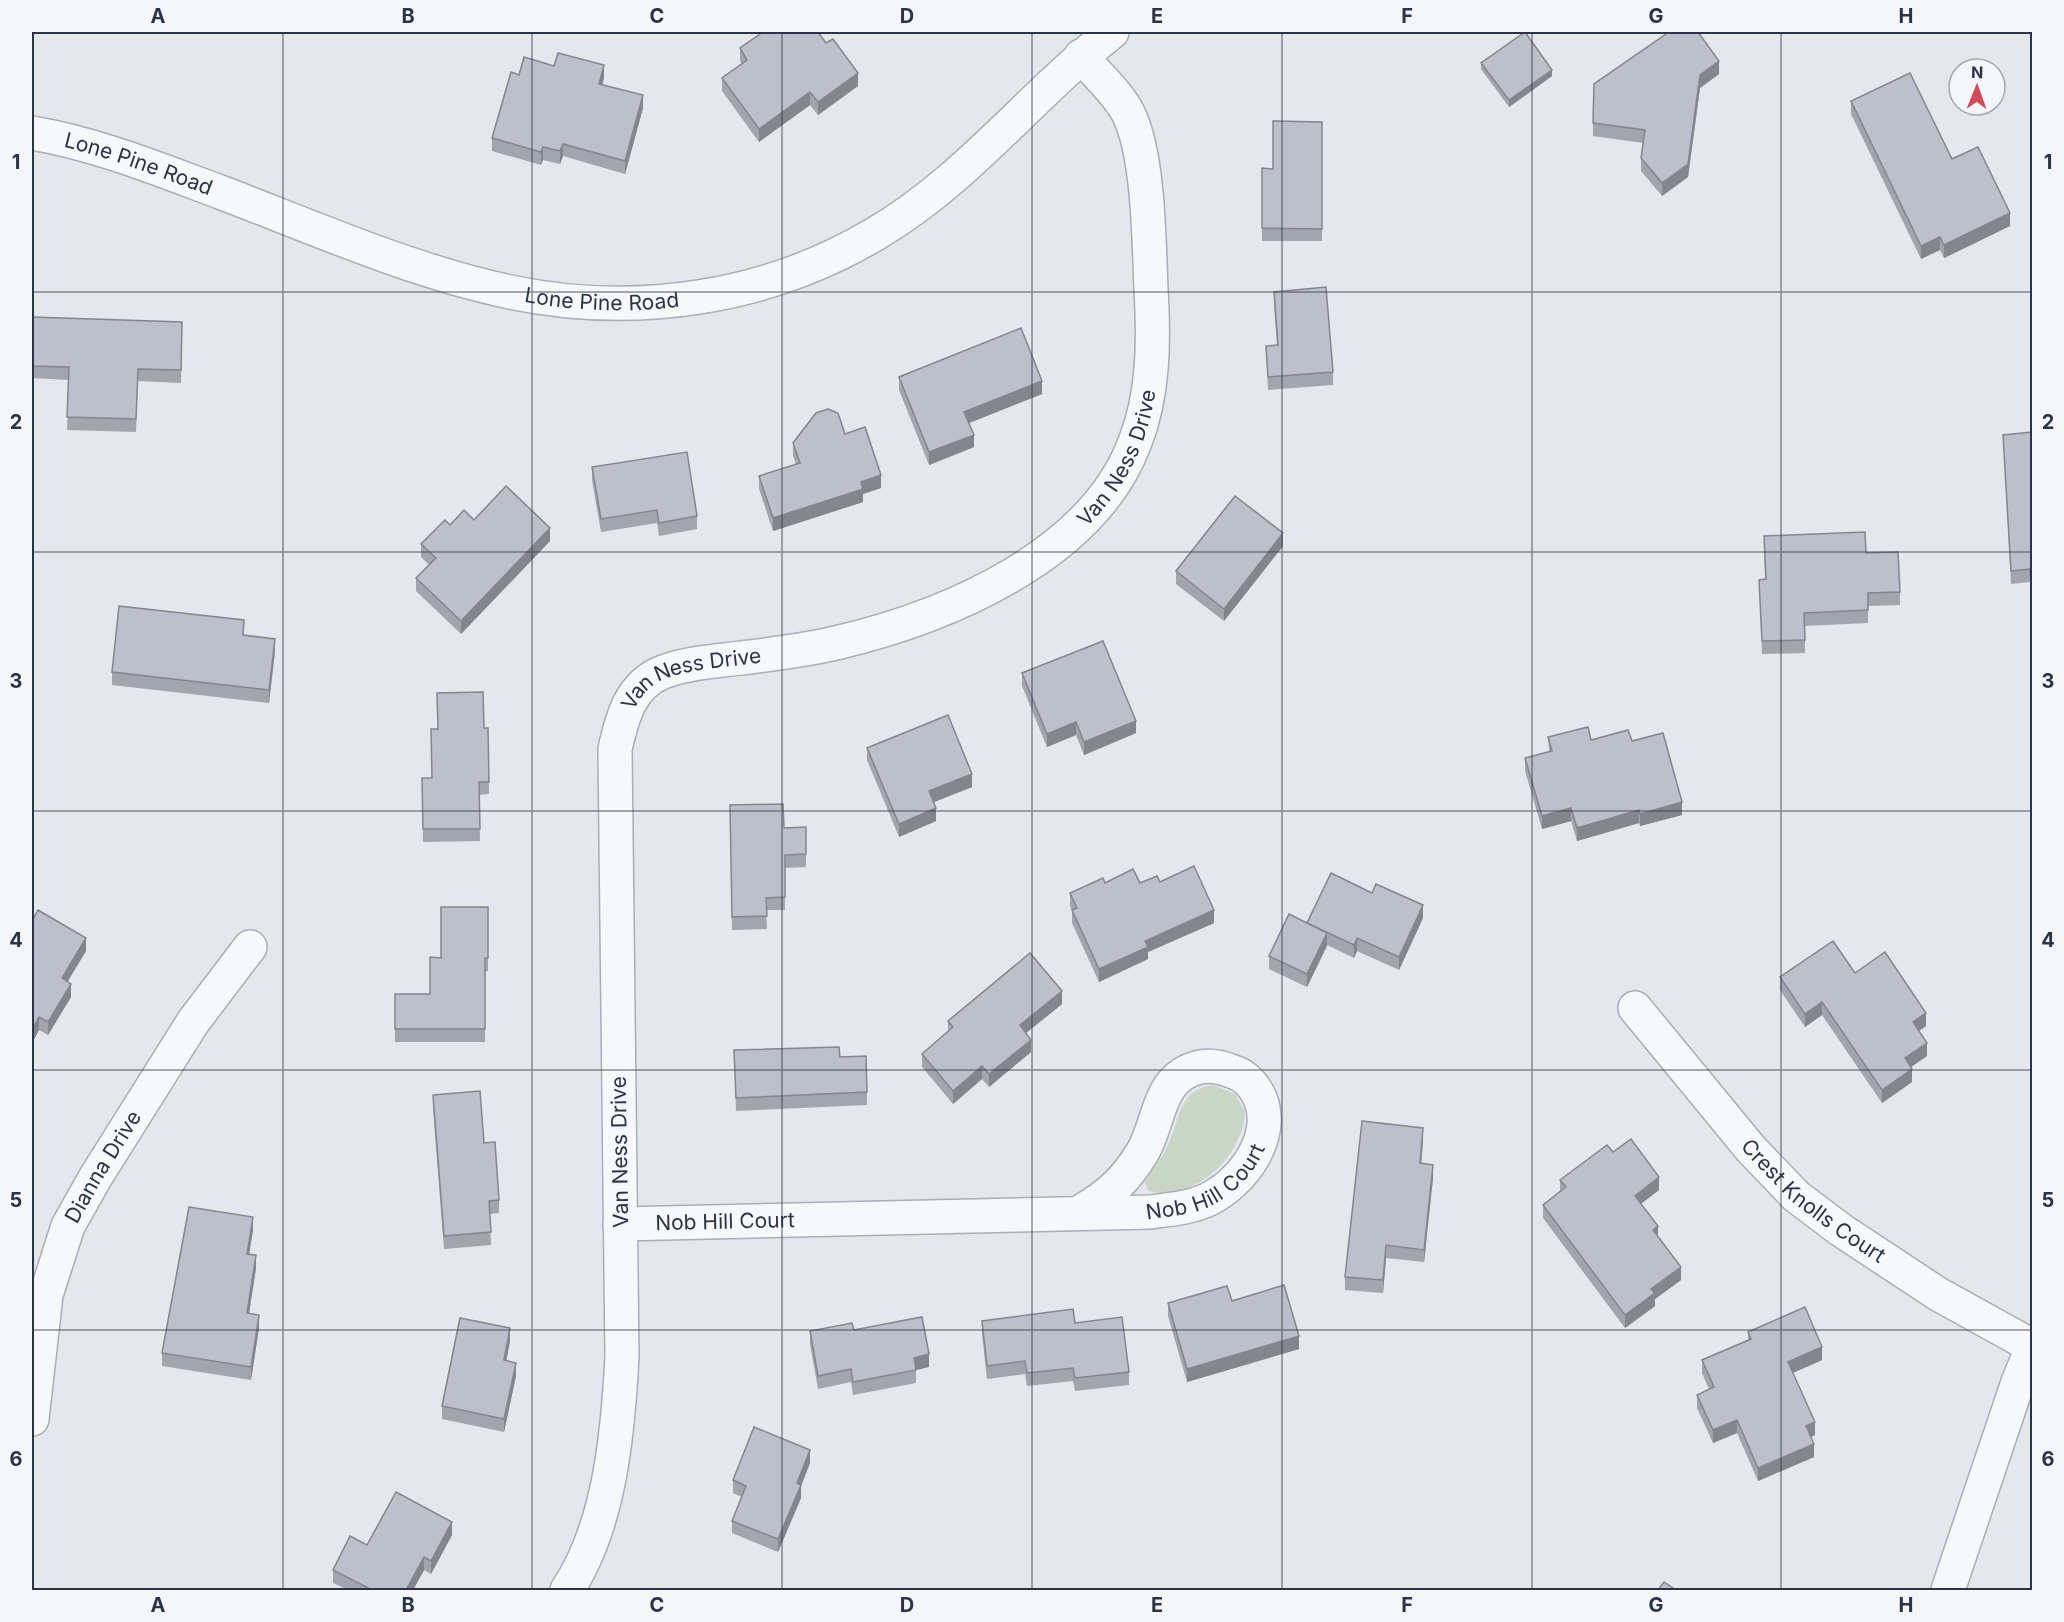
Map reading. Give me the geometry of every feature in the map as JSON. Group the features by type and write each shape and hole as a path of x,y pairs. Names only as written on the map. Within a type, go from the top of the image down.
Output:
{"street":[{"name":"Lone Pine Road","path":"32,133 125,157 376,250 442,273 498,289 558,300 654,303 714,295 771,281 827,260 875,234 922,204 971,164 1081,56 1112,32"},
{"name":"Van Ness Drive","path":"567,1590 595,1529 615,1444 622,1357 615,749 623,716 636,691 662,673 707,662 840,642 908,622 967,599 1017,572 1069,533 1095,506 1120,473 1135,442 1149,387 1152,346 1148,228 1135,128 1126,110 1081,56"},
{"name":"Dianna Drive","path":"32,1419 46,1295 68,1226 194,1022 250,947"},
{"name":"Crest Knolls Court","path":"1635,1008 1751,1149 1796,1196 1841,1230 1938,1294 2032,1347"},
{"name":"Nob Hill Court","path":"621,1224 1151,1212 1184,1207 1209,1199 1234,1181 1249,1165 1259,1144 1264,1108 1257,1091 1237,1073 1218,1066 1200,1067 1180,1075 1169,1085 1143,1152 1128,1174 1108,1196 1080,1212"},
{"path":"1948,1590 2032,1347"}],"green space":[{"path":"1213,1085 1235,1094 1245,1112 1236,1144 1226,1159 1199,1182 1166,1193 1148,1191 1145,1182 1165,1152 1186,1100 1201,1088"}],"building":[{"path":"763,32 818,32 826,43 833,39 858,73 818,102 810,92 759,129 722,78 747,60 740,48"},
{"path":"1525,32 1552,70 1509,100 1481,63"},
{"path":"1669,32 1698,32 1719,61 1700,75 1688,164 1662,183 1641,158 1645,130 1593,123 1594,84"},
{"path":"558,53 604,65 599,84 643,95 625,161 563,144 560,151 543,147 541,152 492,138 511,72 519,75 524,57 554,66"},
{"path":"1910,73 1952,159 1978,147 2010,213 1944,245 1940,237 1921,246 1851,101"},
{"path":"1273,121 1322,122 1322,229 1262,228 1262,168 1273,169"},
{"path":"1326,287 1333,372 1268,377 1266,346 1278,345 1274,292"},
{"path":"32,317 182,322 181,370 138,369 136,419 67,417 69,367 32,366"},
{"path":"1021,328 1042,381 964,412 974,435 929,452 899,377"},
{"path":"828,409 838,413 845,434 865,427 881,475 861,482 863,489 773,518 759,476 800,463 793,443 816,413"},
{"path":"2032,432 2031,585 2030,569 2011,571 2003,435"},
{"path":"687,452 697,516 659,523 657,510 601,519 592,467"},
{"path":"506,486 550,528 461,621 416,578 436,558 421,544 445,520 450,525 464,510 474,520"},
{"path":"1235,496 1283,533 1224,609 1176,571"},
{"path":"1865,532 1866,553 1898,552 1900,592 1868,593 1868,610 1804,613 1805,640 1762,641 1759,580 1766,579 1764,536"},
{"path":"119,606 244,620 243,635 275,639 269,690 112,672"},
{"path":"1103,641 1136,721 1084,742 1076,722 1047,734 1022,673"},
{"path":"483,692 484,728 488,728 489,782 479,782 480,829 423,829 422,778 432,778 431,729 438,729 437,693"},
{"path":"948,715 972,774 929,791 936,808 899,824 867,748"},
{"path":"1588,727 1591,740 1628,730 1632,741 1663,733 1682,802 1640,814 1639,810 1577,828 1571,808 1542,816 1525,758 1552,751 1548,737"},
{"path":"783,804 784,828 806,827 806,854 785,855 785,897 766,898 767,916 732,917 730,805"},
{"path":"1194,866 1214,910 1145,941 1148,947 1099,969 1072,910 1077,908 1070,893 1103,878 1105,883 1133,869 1140,883 1157,876 1160,882"},
{"path":"1331,873 1372,893 1376,884 1423,905 1399,957 1357,938 1354,945 1307,923"},
{"path":"441,907 488,907 485,1029 395,1029 395,994 430,994 430,957 441,958"},
{"path":"38,910 86,938 62,978 71,984 48,1022 39,1017 32,1030 32,921"},
{"path":"1289,914 1327,933 1307,974 1269,956"},
{"path":"1833,941 1855,973 1885,952 1926,1013 1913,1022 1927,1043 1905,1058 1912,1069 1882,1090 1822,1002 1805,1014 1780,977"},
{"path":"1030,953 1062,991 1020,1025 1031,1040 989,1074 982,1066 953,1091 922,1054 953,1027 948,1021"},
{"path":"839,1047 840,1057 866,1056 867,1092 736,1098 734,1050"},
{"path":"480,1091 484,1143 495,1142 499,1200 489,1201 491,1232 444,1236 433,1095"},
{"path":"1362,1121 1423,1128 1420,1163 1433,1165 1424,1250 1386,1245 1383,1280 1345,1277"},
{"path":"1631,1139 1659,1177 1635,1196 1658,1226 1653,1230 1681,1267 1651,1289 1655,1293 1625,1315 1543,1205 1566,1187 1560,1180 1607,1145 1613,1152"},
{"path":"189,1207 253,1217 247,1254 256,1255 247,1313 259,1315 251,1367 162,1353"},
{"path":"1284,1285 1299,1336 1187,1369 1168,1303 1227,1286 1232,1301"},
{"path":"1805,1307 1822,1347 1788,1362 1815,1422 1806,1426 1814,1444 1758,1468 1737,1420 1713,1430 1697,1395 1714,1387 1702,1360 1751,1339 1748,1332"},
{"path":"1073,1309 1075,1323 1122,1317 1129,1372 1075,1378 1073,1368 1027,1373 1025,1361 987,1366 982,1321"},
{"path":"922,1317 929,1354 914,1358 916,1370 853,1382 851,1369 818,1376 810,1331 852,1323 854,1330"},
{"path":"460,1318 510,1328 504,1360 516,1363 504,1419 442,1406"},
{"path":"754,1427 810,1450 797,1483 801,1485 778,1539 732,1521 746,1486 733,1480"},
{"path":"396,1492 452,1522 431,1561 424,1557 406,1590 372,1590 333,1570 350,1536 367,1545"},
{"path":"1664,1582 1676,1590 1658,1590"}]}
